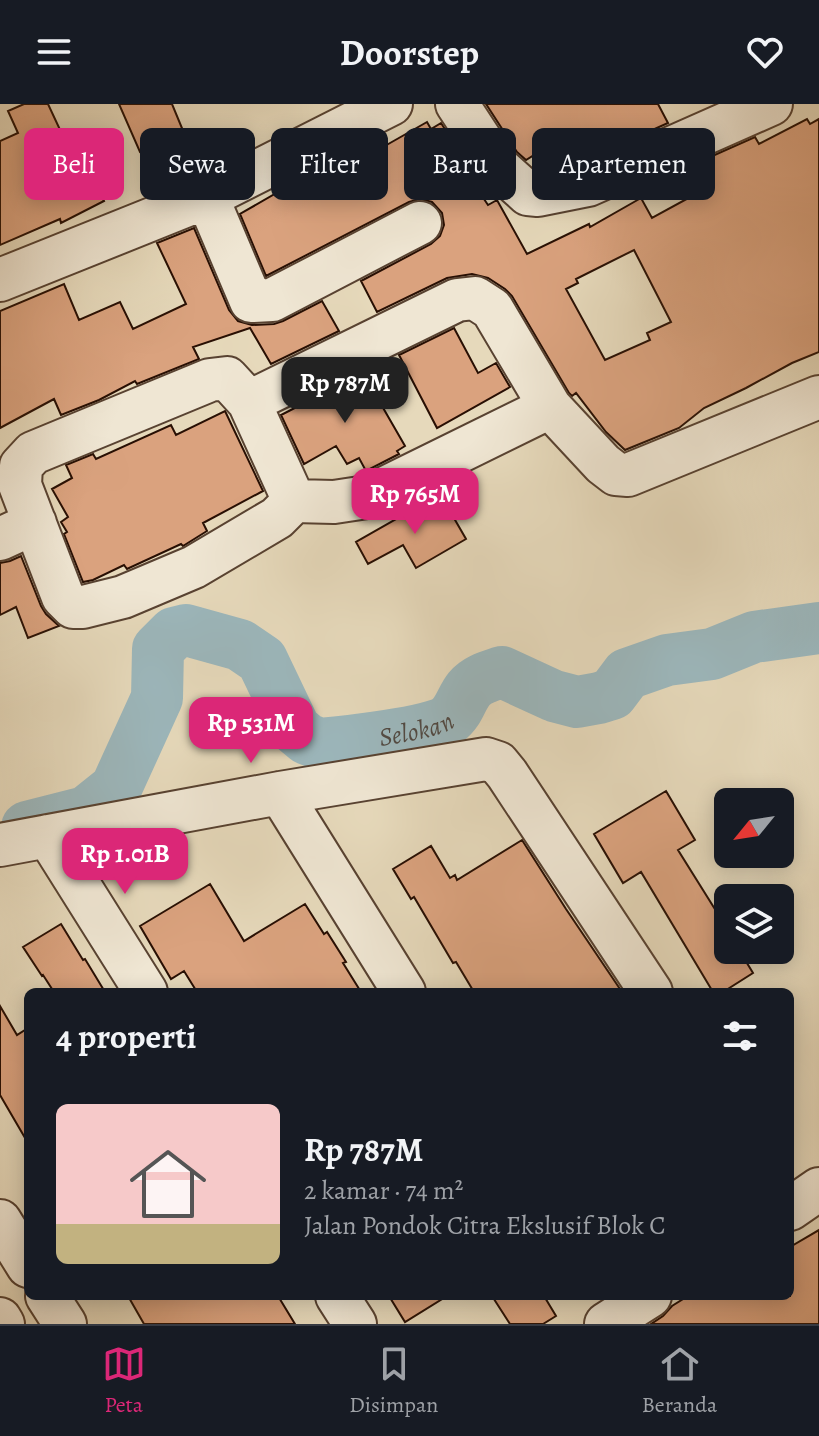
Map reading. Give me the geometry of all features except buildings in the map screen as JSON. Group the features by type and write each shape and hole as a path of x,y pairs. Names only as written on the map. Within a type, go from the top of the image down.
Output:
{"street":[{"path":"255,173 391,104"},
{"path":"457,104 499,168 528,194 538,195 588,185 771,104"},
{"path":"0,280 200,200"},
{"path":"208,200 251,301 272,300 420,223"},
{"path":"249,402 457,300 475,298 492,309 550,407 616,474 628,475 819,397"},
{"path":"294,501 249,402 227,378 210,380 33,453 21,466 17,531 63,597 73,607 83,607 123,597 194,567 277,518 294,501 334,502 367,497 550,407"},
{"path":"0,845 280,793 486,759 498,763 648,988"},
{"path":"280,793 402,988"},
{"path":"48,836 143,988"},
{"path":"794,1206 819,1189"},
{"path":"0,1221 24,1260"},
{"path":"50,1300 65,1324"},
{"path":"340,1300 355,1324"},
{"path":"602,1314 639,1300"},
{"path":"0,1319 3,1324"}],"waterway":[{"name":"Selokan","path":"27,827 86,812 116,788 157,698 158,649 174,633 186,630 240,645 262,660 295,729 307,739 320,744 387,736 439,724 455,713 472,686 502,672 554,696 577,702 612,694 627,674 667,660 712,654 754,637 819,628"}]}
